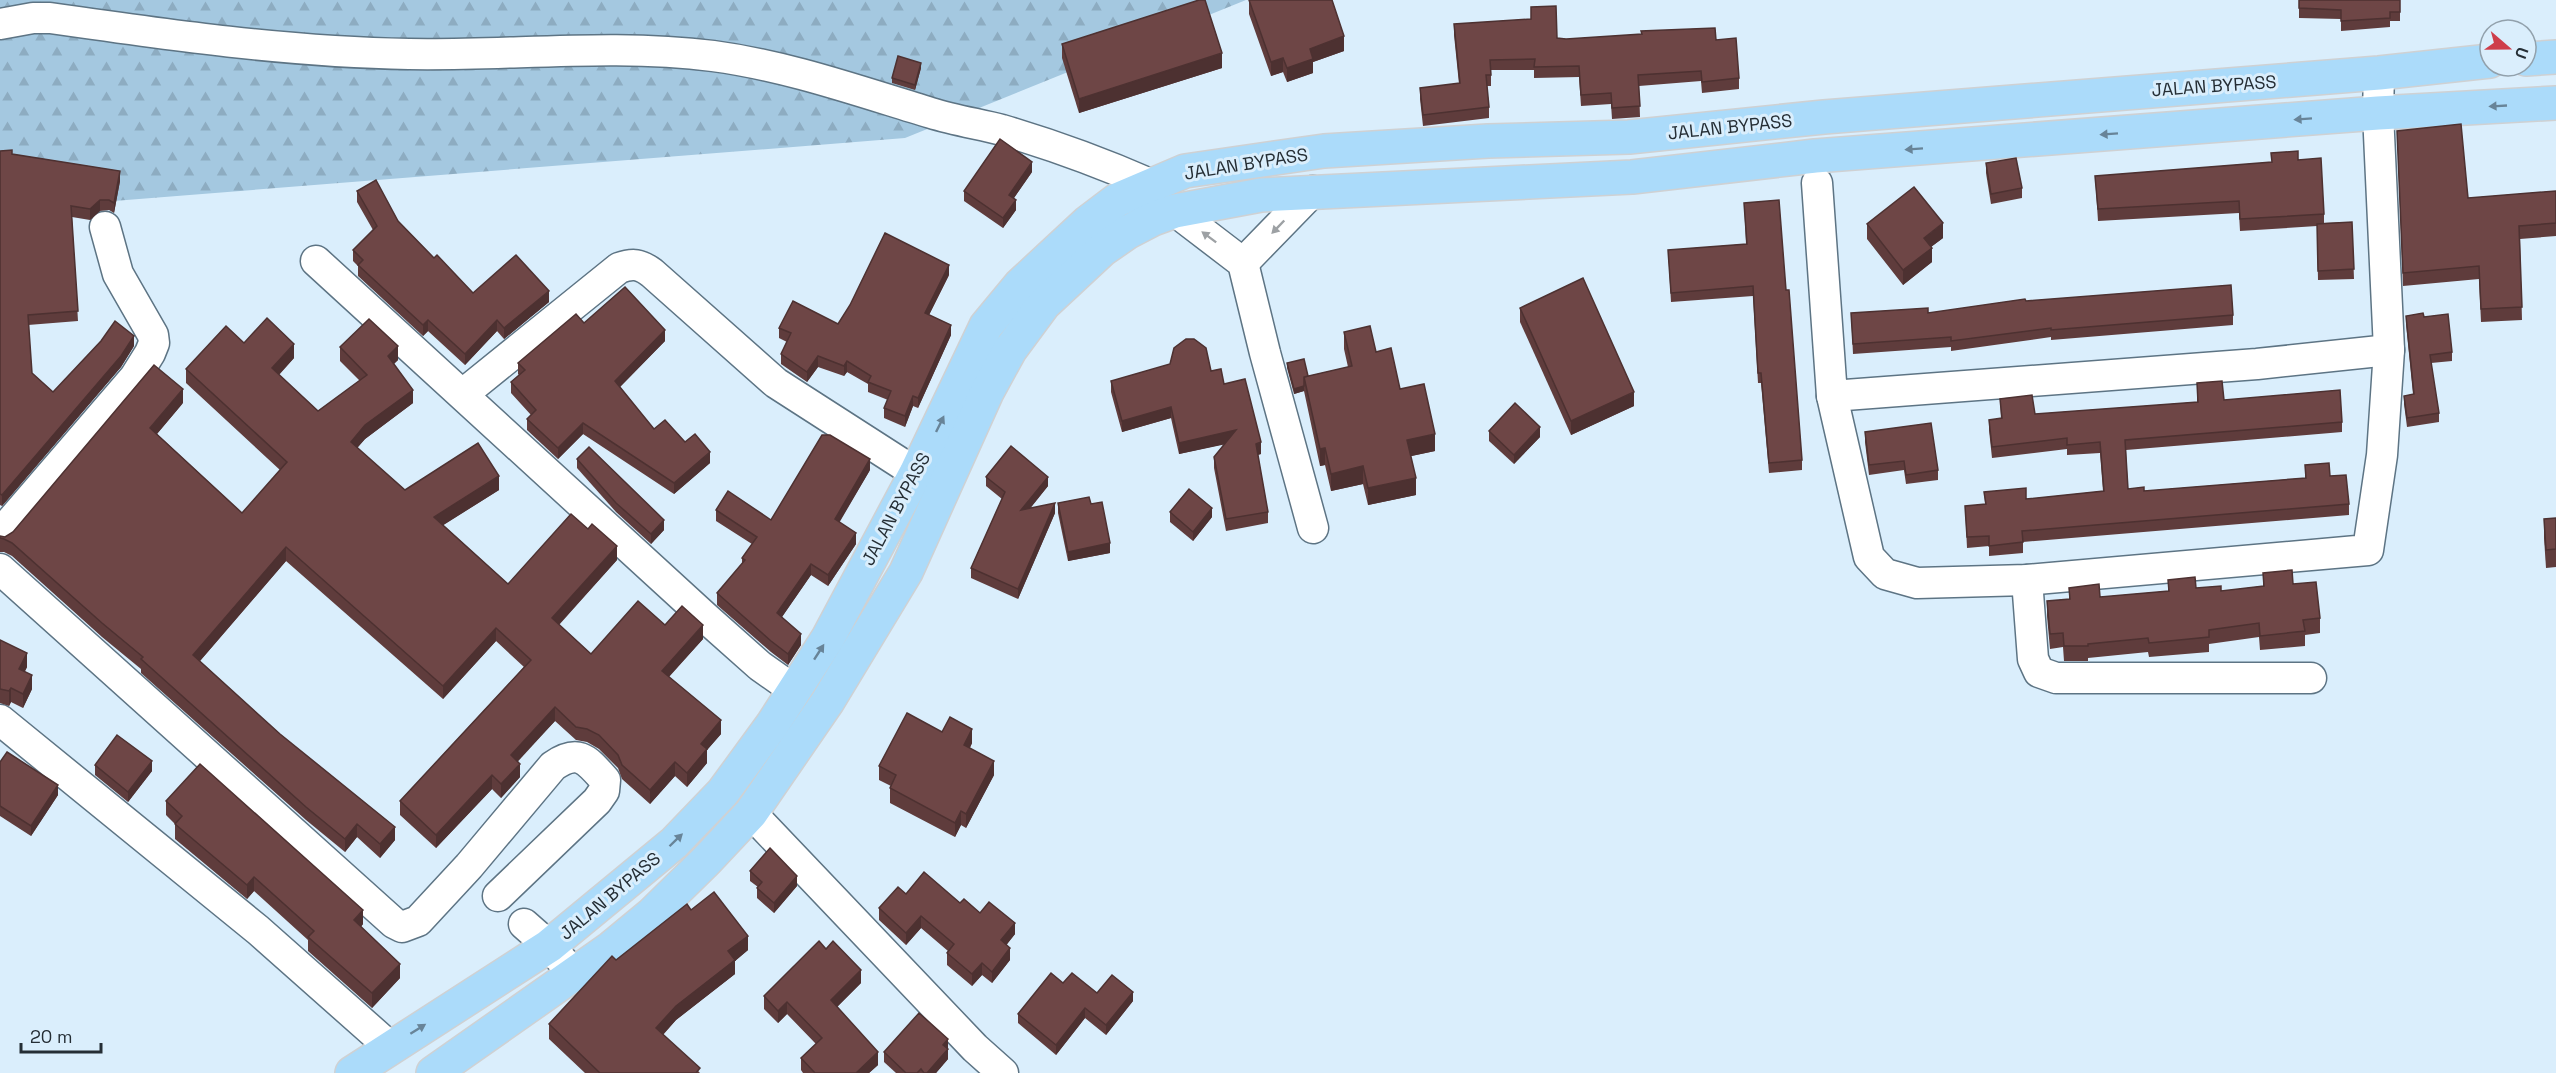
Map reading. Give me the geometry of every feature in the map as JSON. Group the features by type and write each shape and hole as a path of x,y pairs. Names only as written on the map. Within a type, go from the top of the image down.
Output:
{"highway":[{"path":"2538,58 2556,57"},
{"name":"JALAN BYPASS","path":"352,1073 549,946 674,843 723,792 828,638 916,473 986,326 1020,285 1088,222 1117,200 1150,184 1185,171 1324,152 1488,141 1629,137 1824,117 2379,74 2478,62"},
{"name":"JALAN BYPASS","path":"433,1073 575,975 651,915 751,813 828,700 906,572 987,392 1010,350 1044,304 1102,250 1128,232 1153,219 1175,211 1261,195 1816,170 2379,113 2556,103"},
{"path":"1629,137 1632,177"}],"street":[{"path":"0,24 33,18 50,18 172,36 306,50 485,54 581,49 712,56 808,74 928,112 1001,130 1081,155 1150,184"},
{"path":"1816,170 1832,396 1869,557 1885,573 1917,584 2027,580 2368,550 2382,455 2389,350 2379,74"},
{"path":"1243,263 1313,191"},
{"path":"1175,211 1243,263 1313,528"},
{"path":"0,534 135,377 154,343 153,335 118,274 105,227"},
{"path":"316,261 714,625 760,666 794,690"},
{"path":"463,394 619,268 632,263 652,273 776,383 916,473"},
{"path":"1832,396 2257,364 2389,350"},
{"path":"0,569 402,927 418,921 469,866 553,766 564,758 578,756 585,759 605,780 604,790 512,911"},
{"path":"2027,580 2032,659 2039,672 2056,678 2311,678"},
{"path":"0,720 258,930 390,1047"},
{"path":"751,813 975,1048 1003,1073"},
{"path":"469,866 575,975"}],"green space":[{"path":"0,0 1246,0 905,138 0,210"}],"building":[{"path":"1205,0 1222,53 1079,99 1062,44"},
{"path":"1249,0 1332,0 1344,36 1310,49 1313,59 1287,68 1283,58 1271,62"},
{"path":"2299,0 2400,0 2400,12 2390,12 2390,18 2341,21 2341,10 2299,8"},
{"path":"1556,6 1557,38 1715,28 1716,40 1736,38 1739,78 1702,82 1701,71 1638,75 1640,106 1612,108 1611,93 1581,95 1579,66 1534,67 1535,59 1490,60 1491,75 1486,75 1489,107 1423,115 1420,88 1460,83 1454,24 1531,19 1531,7"},
{"path":"898,56 921,63 915,85 892,78"},
{"path":"2461,124 2468,198 2556,191 2556,223 2519,226 2522,307 2481,309 2479,266 2403,273 2397,131"},
{"path":"1000,139 1032,162 1009,195 1016,200 1003,218 964,191"},
{"path":"12,150 12,154 120,171 114,203 109,200 100,200 90,209 71,206 78,311 28,315 32,373 53,392 101,341 115,321 134,336 121,356 2,495 0,494 0,151"},
{"path":"2298,151 2298,160 2321,158 2324,214 2240,219 2239,201 2098,209 2095,176 2272,162 2271,153"},
{"path":"2016,158 2022,188 1991,194 1986,163"},
{"path":"376,180 398,221 434,258 437,255 473,293 516,255 549,291 504,328 497,320 465,354 428,320 423,325 358,265 363,260 353,250 377,226 357,191"},
{"path":"1914,187 1943,223 1924,238 1932,248 1903,270 1867,224"},
{"path":"1779,200 1786,290 1789,290 1802,460 1769,463 1761,373 1758,373 1753,286 1671,293 1668,250 1747,244 1744,203"},
{"path":"2352,222 2354,269 2318,271 2317,224"},
{"path":"885,233 949,265 925,313 951,325 918,398 913,396 905,416 884,408 891,391 868,382 871,376 847,361 844,366 818,356 807,372 781,354 791,333 779,328 793,301 838,324 850,305"},
{"path":"1583,278 1634,392 1571,421 1520,308"},
{"path":"2231,285 2233,315 2051,330 2051,328 1951,341 1951,337 1853,344 1851,313 1928,308 1928,313 2025,299 2026,301"},
{"path":"625,287 665,330 615,381 654,429 665,420 685,442 695,434 710,452 674,483 583,423 558,448 527,419 536,410 511,382 525,370 518,363 576,314 584,323"},
{"path":"2423,313 2424,317 2448,314 2452,352 2430,355 2439,413 2407,418 2404,396 2414,394 2406,316"},
{"path":"267,318 294,344 272,368 318,411 367,375 340,347 369,319 398,346 388,356 413,390 365,425 351,442 405,490 478,443 499,476 434,517 508,584 571,514 588,529 592,524 617,546 552,618 591,654 638,601 665,625 682,606 703,625 662,671 721,720 701,744 707,749 687,773 675,762 650,790 622,765 618,755 599,735 576,727 555,707 511,755 520,764 501,784 492,775 436,835 400,801 531,660 496,628 443,686 286,547 193,655 280,734 395,827 380,844 357,824 345,839 306,807 141,659 143,657 12,543 0,538 0,536 5,537 13,532 154,365 183,389 150,428 242,513 287,462 186,369 226,326 244,343"},
{"path":"1370,326 1376,352 1391,348 1400,389 1424,384 1435,434 1407,440 1416,478 1368,488 1363,466 1331,474 1325,448 1320,449 1304,377 1352,366 1344,332"},
{"path":"1186,339 1194,339 1206,348 1211,371 1221,369 1224,384 1245,379 1261,442 1256,444 1268,512 1226,519 1214,457 1236,430 1179,443 1171,407 1122,421 1111,381 1170,364 1174,348"},
{"path":"1304,359 1308,376 1304,377 1304,386 1294,389 1287,363"},
{"path":"2222,381 2224,400 2340,390 2342,422 2125,440 2128,489 2144,487 2144,491 2306,478 2305,465 2329,463 2330,476 2346,475 2349,504 2022,531 2023,542 1989,546 1989,536 1967,537 1965,506 1986,504 1984,492 2026,488 2026,499 2104,491 2100,442 2067,445 2067,438 1992,447 1989,420 2002,418 2000,399 2032,395 2035,414 2198,402 2197,383"},
{"path":"1515,403 1540,427 1514,455 1489,431"},
{"path":"1931,423 1938,470 1906,475 1904,461 1869,465 1865,432"},
{"path":"822,435 830,435 870,459 835,519 856,533 828,575 811,564 777,613 801,634 788,654 717,593 745,560 742,558 757,537 716,510 728,491 771,520"},
{"path":"1011,446 1048,477 1021,510 1055,503 1018,589 971,568 1005,492 986,477"},
{"path":"589,447 664,520 651,534 616,503 577,459"},
{"path":"1189,489 1212,508 1193,532 1170,512"},
{"path":"1089,497 1091,504 1102,502 1110,543 1068,552 1058,503"},
{"path":"2556,518 2556,549 2546,550 2544,519"},
{"path":"2292,570 2293,584 2316,582 2320,618 2303,620 2305,631 2260,636 2259,623 2209,630 2209,637 2149,643 2148,638 2088,644 2088,646 2064,646 2063,633 2050,634 2047,601 2070,599 2069,588 2099,584 2100,597 2169,591 2168,580 2195,577 2196,588 2221,586 2221,591 2264,586 2263,573"},
{"path":"0,640 27,653 19,669 32,675 23,694 11,688 9,691 0,689"},
{"path":"907,713 942,732 950,717 972,729 964,745 994,761 966,814 961,811 955,823 890,788 896,775 879,766"},
{"path":"117,735 152,761 128,792 95,765"},
{"path":"7,752 58,785 31,826 0,806 0,762"},
{"path":"200,764 363,910 354,920 400,964 372,993 308,937 314,931 254,877 247,885 175,824 182,816 166,801"},
{"path":"770,848 797,876 774,903 757,888 762,882 750,871"},
{"path":"924,872 960,903 964,899 980,913 989,902 1015,923 1001,940 1010,948 992,972 982,963 972,974 947,953 954,944 921,916 906,933 879,908 898,887 906,894"},
{"path":"714,892 748,936 728,951 735,960 676,1006 656,1028 700,1068 696,1073 600,1073 549,1024 612,956 616,960 687,904 691,910"},
{"path":"819,941 826,949 833,941 861,970 831,1000 878,1052 856,1073 815,1073 801,1058 822,1038 787,1002 778,1011 764,996"},
{"path":"1051,973 1063,983 1072,973 1097,993 1112,975 1133,992 1106,1025 1085,1008 1056,1045 1018,1014"},
{"path":"919,1013 948,1039 943,1045 948,1049 927,1073 921,1069 917,1073 906,1073 884,1052"}]}
